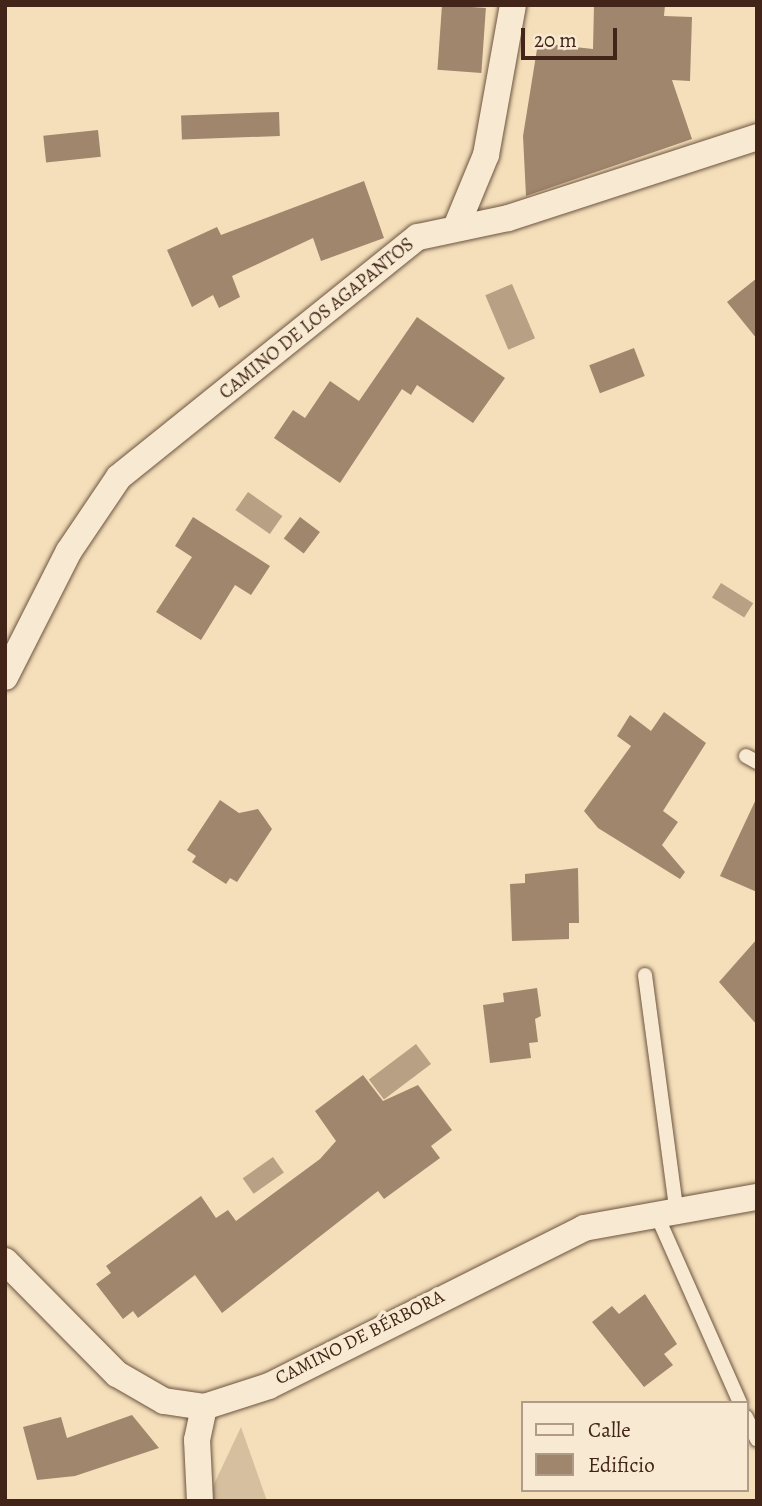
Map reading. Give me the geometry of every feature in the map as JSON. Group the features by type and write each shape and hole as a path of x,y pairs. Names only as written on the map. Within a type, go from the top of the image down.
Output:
{"street":[{"path":"457,225 486,155 513,5"},
{"name":"CAMINO DE LOS AGAPANTOS","path":"5,677 69,551 119,477 418,237 457,225 509,218 757,136"},
{"name":"CAMINO DE BÉRBORA","path":"5,1261 117,1374 163,1401 204,1407 269,1386 561,1238 665,1209 757,1197"},
{"path":"200,1501 197,1440 204,1407"}],"lane":[{"path":"645,975 665,1209 739,1401"},
{"path":"748,1421 757,1440"}],"shaded area":[{"path":"512,284 535,338 508,350 485,295"},
{"path":"248,492 282,516 270,534 235,510"},
{"path":"721,583 753,603 744,618 712,597"},
{"path":"416,1044 431,1064 384,1099 369,1080"},
{"path":"273,1157 284,1173 254,1194 243,1178"},
{"path":"241,1427 267,1501 206,1501"}],"building":[{"path":"442,5 486,8 481,73 437,70"},
{"path":"594,5 665,5 664,16 692,17 690,81 672,80 692,139 526,196 523,136 538,43 593,49"},
{"path":"279,112 280,136 182,139 181,115"},
{"path":"98,130 101,157 46,163 43,136"},
{"path":"364,181 384,238 321,261 313,238 232,276 240,297 219,308 213,295 192,307 167,250 217,227 221,235"},
{"path":"757,278 757,339 727,302"},
{"path":"417,317 505,378 473,423 417,385 411,395 402,389 340,483 274,438 293,410 305,418 330,381 359,401"},
{"path":"634,348 645,376 600,393 589,365"},
{"path":"193,517 270,566 251,595 235,585 201,640 156,612 192,557 175,546"},
{"path":"300,517 320,532 304,554 284,539"},
{"path":"664,712 706,743 663,811 678,822 662,845 685,872 680,879 598,828 584,811 631,746 617,736 630,715 651,731"},
{"path":"757,797 757,892 720,876"},
{"path":"220,800 239,813 258,809 272,829 237,882 230,878 226,884 192,862 196,856 187,850"},
{"path":"578,868 579,923 569,923 569,939 512,941 510,884 525,883 525,874"},
{"path":"757,939 757,1025 719,982"},
{"path":"537,988 541,1016 535,1019 538,1042 529,1043 531,1058 490,1063 483,1005 504,1002 503,993"},
{"path":"363,1075 383,1101 418,1085 452,1130 431,1146 440,1158 384,1199 378,1191 222,1313 195,1275 138,1318 133,1311 123,1319 96,1284 111,1273 106,1266 201,1196 216,1218 228,1210 236,1221 320,1159 336,1141 315,1111"},
{"path":"645,1294 677,1344 664,1354 673,1365 644,1387 592,1322 612,1306 619,1314"},
{"path":"132,1415 159,1448 75,1476 37,1480 23,1427 61,1417 67,1438"}]}
